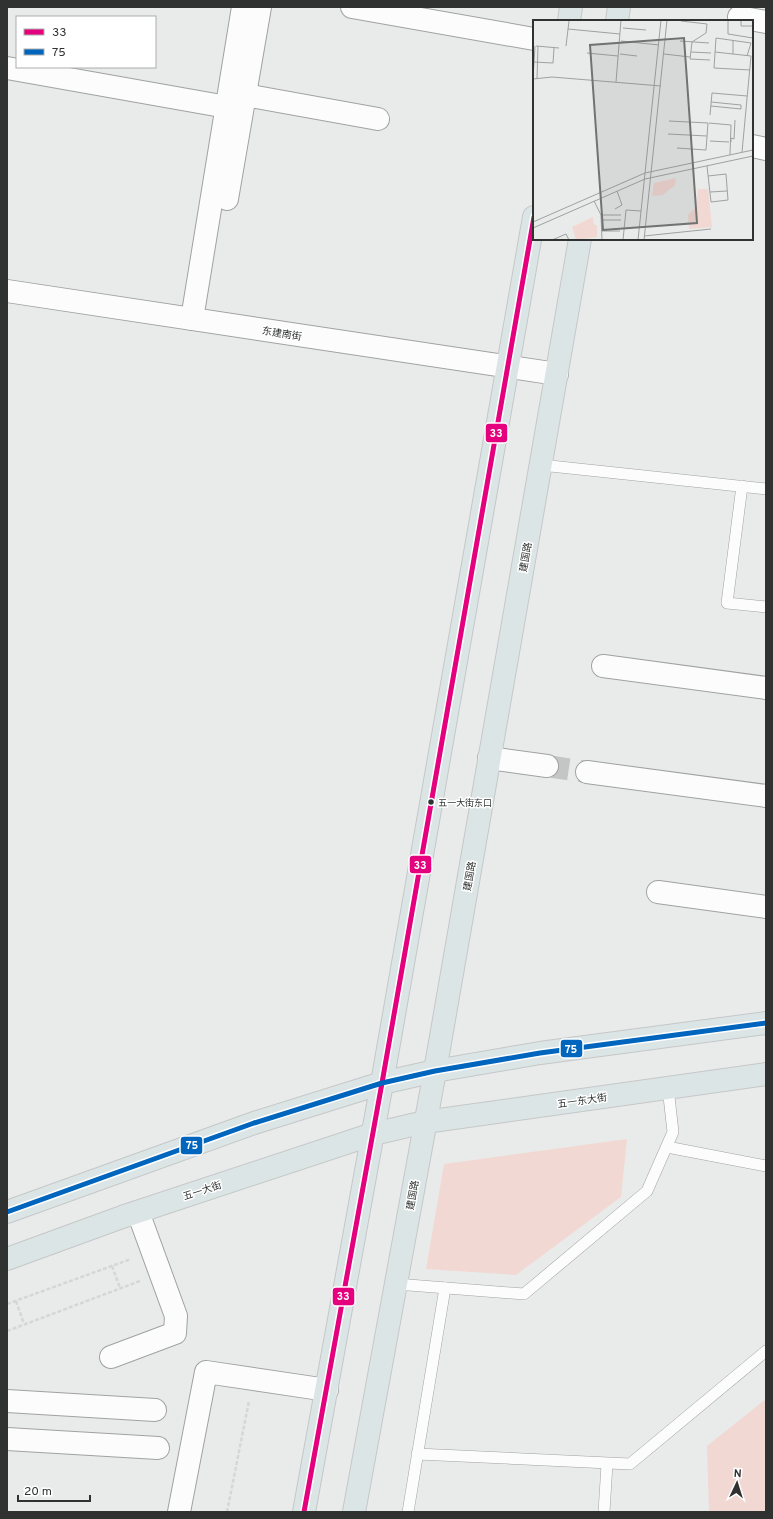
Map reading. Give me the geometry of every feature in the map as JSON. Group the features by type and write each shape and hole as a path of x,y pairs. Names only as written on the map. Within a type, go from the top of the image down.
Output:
{"main road":[{"path":"569,20 571,7"},
{"path":"617,20 619,7"},
{"path":"304,1512 373,1134 533,223"},
{"name":"建国路","path":"354,1512 435,1071 580,240"},
{"path":"7,1212 254,1123 382,1083 435,1071 540,1053 766,1023"},
{"name":"五一东大街","path":"399,1128 425,1122 766,1074"},
{"name":"五一大街","path":"7,1259 138,1212 373,1134 399,1128"}],"street":[{"path":"192,319 243,7"},
{"path":"224,218 260,7"},
{"path":"352,7 533,39"},
{"path":"739,17 766,22"},
{"path":"7,68 227,107"},
{"path":"245,95 378,118"},
{"path":"753,146 766,149"},
{"name":"东建南街","path":"7,291 556,374"},
{"path":"603,666 766,688"},
{"path":"489,758 547,766"},
{"path":"587,772 766,796"},
{"path":"658,892 766,907"},
{"path":"110,1357 175,1333 176,1316 138,1212"},
{"path":"179,1512 206,1372 327,1390"},
{"path":"7,1401 155,1410"},
{"path":"7,1439 158,1448"}],"lane":[{"path":"541,465 766,489"},
{"path":"742,486 727,603 766,608"},
{"path":"396,1284 524,1294 647,1191 674,1132 668,1088"},
{"path":"667,1147 766,1166"},
{"path":"408,1512 445,1288"},
{"path":"417,1454 630,1464 766,1351"},
{"path":"604,1512 607,1464"}],"path":[{"path":"7,1304 152,1252"},
{"path":"112,1266 120,1288"},
{"path":"7,1331 145,1279"},
{"path":"16,1301 24,1324"},
{"path":"227,1512 253,1379"}],"shaded area":[{"path":"627,1139 621,1197 516,1275 426,1269 444,1164"},
{"path":"766,1399 766,1512 709,1512 707,1446"}],"tunnel":[{"path":"547,766 587,772"}],"transit line":[{"name":"33","path":"304,1512 382,1083 533,223"},
{"name":"75","path":"7,1212 254,1123 382,1083 435,1071 540,1053 766,1023"}],"place":[{"name":"五一大街东口","path":"431,802"}]}
